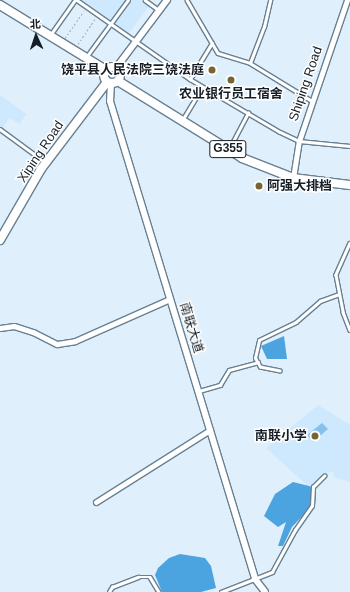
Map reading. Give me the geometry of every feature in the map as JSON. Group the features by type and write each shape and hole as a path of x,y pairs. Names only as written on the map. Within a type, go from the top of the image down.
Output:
{"main road":[{"path":"0,5 106,70 116,68 120,73 114,81 104,75 106,70"},
{"name":"G355","path":"114,81 183,119 244,156 294,176 350,185"},
{"name":"Xiping Road","path":"0,240 46,162 114,81"},
{"name":"G355","path":"294,176 350,182"}],"street":[{"path":"116,68 166,0"},
{"name":"Shiping Road","path":"294,176 299,141 347,0"},
{"name":"南联大道","path":"114,81 110,101 255,579 264,592"},
{"path":"0,328 14,326 33,332 57,344 75,341 170,299"},
{"path":"96,502 210,430"}],"lane":[{"path":"50,35 76,0 135,43 202,87 299,141 350,146"},
{"path":"85,57 128,0"},
{"path":"145,0 159,10"},
{"path":"187,0 218,53 250,63 312,101"},
{"path":"250,63 264,27 270,0"},
{"path":"190,79 212,43"},
{"path":"183,119 202,87"},
{"path":"229,148 248,113"},
{"path":"0,129 46,162"},
{"path":"350,243 336,276 339,294 350,330"},
{"path":"280,371 260,367 256,348 259,340 296,322 320,301 339,294"},
{"path":"198,391 220,385 229,370 258,362"},
{"path":"221,592 272,572 295,530 312,506 313,488 324,476"},
{"path":"109,592 112,587 138,578 150,577 159,592"}],"path":[{"path":"62,43 87,7"},
{"path":"74,50 98,15"}],"shaded area":[{"path":"82,0 127,0 112,21"},
{"path":"131,0 140,0 149,6 129,33 114,22"},
{"path":"0,95 26,114 20,124 9,118 0,132"},
{"path":"284,336 287,359 267,359 261,346"},
{"name":"南联小学","path":"318,405 350,425 350,482 334,477 333,472 323,473 309,487 266,448"},
{"path":"322,423 328,429 313,442 307,435"},
{"path":"293,482 313,487 311,507 292,527 283,546 278,546 286,522 278,527 264,516 275,494"},
{"path":"180,554 205,558 211,566 216,588 201,592 162,592 155,575 158,568 169,558"}],"place":[{"name":"饶平县人民法院三饶法庭","path":"212,70"},
{"name":"农业银行员工宿舍","path":"231,80"},
{"name":"阿强大排档","path":"259,186"},
{"name":"南联小学","path":"315,436"}]}
